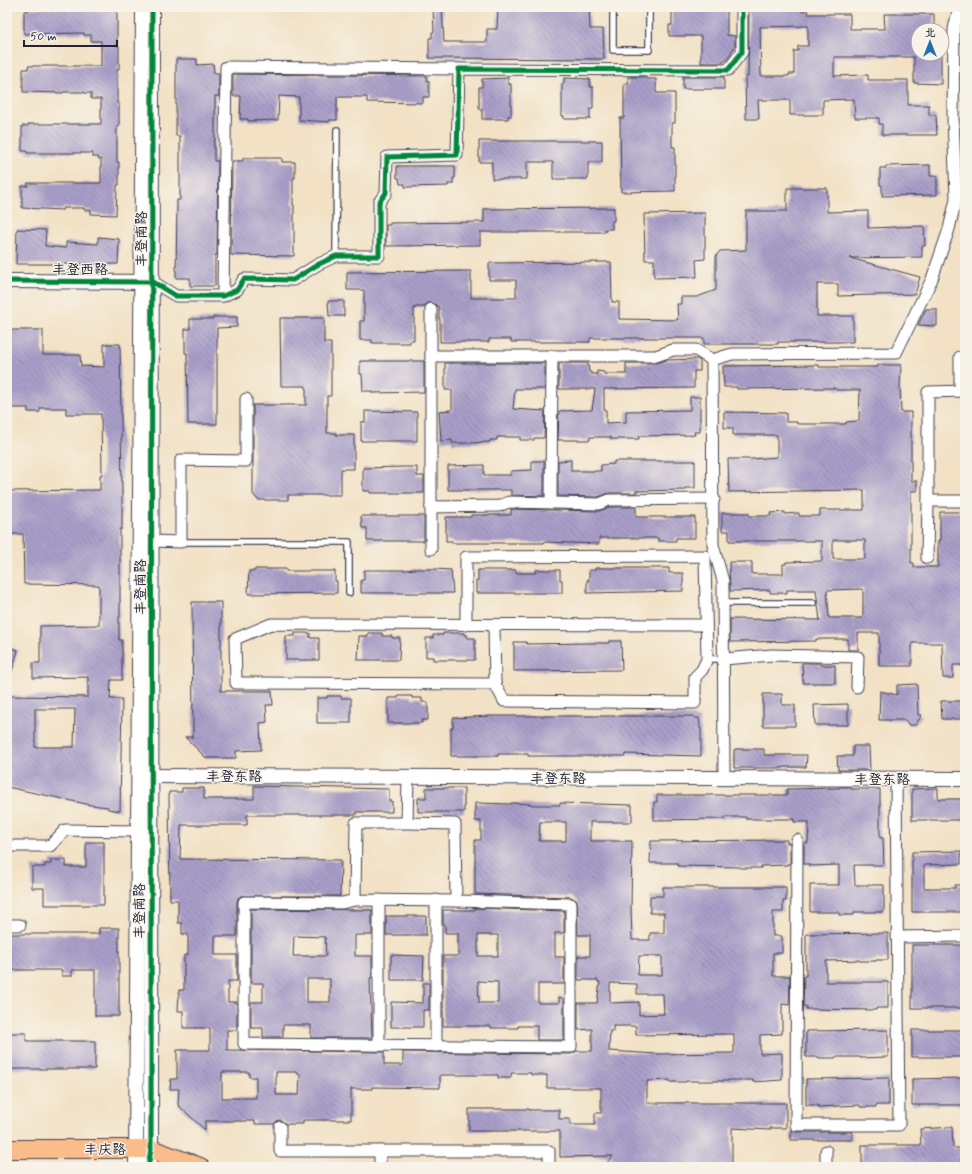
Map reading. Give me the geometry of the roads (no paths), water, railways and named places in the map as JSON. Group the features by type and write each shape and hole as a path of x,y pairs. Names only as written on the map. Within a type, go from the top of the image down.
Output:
{"main road":[{"name":"丰庆路","path":"7,1149 144,1149 200,1167"}],"street":[{"name":"丰登南路","path":"136,1167 144,1149 151,776 152,542 143,7"},
{"name":"丰登南路","path":"148,1167 144,1149 138,831 152,7"},
{"path":"223,296 226,67 728,70 742,52 742,7"},
{"path":"431,356 656,356 673,350 696,350 712,360 732,354 896,353 932,279 949,229 956,199 953,110 954,29 959,7"},
{"path":"147,282 176,296 223,296 237,290 244,279 293,280 317,265 336,256 379,256 379,202 386,193 387,157 457,155 459,68"},
{"name":"丰登西路","path":"7,281 147,282"},
{"path":"431,309 432,549"},
{"path":"551,503 552,356"},
{"path":"927,558 928,392 962,391 960,357 965,356"},
{"path":"712,360 714,499 713,545 723,581 724,777"},
{"path":"152,542 181,542 182,460 246,461 246,399"},
{"path":"431,506 499,506 509,502 599,504 609,500 714,499"},
{"path":"928,501 965,501"},
{"path":"466,625 466,557 705,556 707,659 702,670 695,677 695,703 504,701 495,684 494,625"},
{"path":"495,684 236,682 235,639 271,624 706,625"},
{"path":"724,659 772,655 858,658 858,687"},
{"name":"丰登东路","path":"151,776 965,779"},
{"path":"407,823 408,778"},
{"path":"797,840 796,1125 899,1125 896,779"},
{"path":"355,900 356,823 407,823 455,824 456,901"},
{"path":"7,846 50,846 65,830 138,831"},
{"path":"355,900 436,900 571,904 571,1047 244,1044 244,902 342,903 355,900"},
{"path":"379,900 379,1045"},
{"path":"436,900 436,1046"},
{"path":"7,925 20,925"},
{"path":"897,937 965,936"},
{"path":"280,1127 280,1151 549,1151 549,1167"},
{"path":"380,1151 380,1167"},
{"path":"826,1151 826,1167"}],"lane":[{"path":"614,7 613,50 649,50 649,7"},
{"path":"336,256 337,130"},
{"path":"181,542 349,542 349,593"},
{"path":"723,603 813,603"},
{"path":"707,659 724,659"}]}
